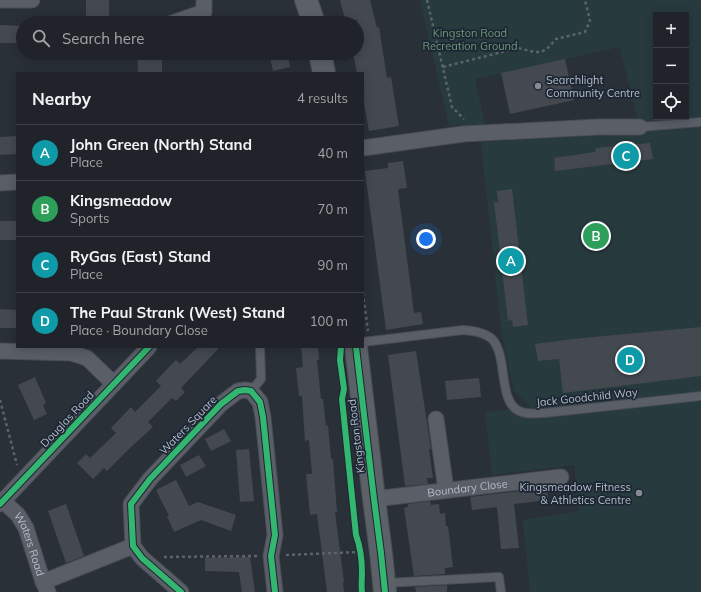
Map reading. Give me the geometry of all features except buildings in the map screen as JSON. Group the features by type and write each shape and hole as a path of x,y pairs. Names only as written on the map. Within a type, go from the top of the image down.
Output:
{"main road":[{"path":"306,0 312,16"},
{"name":"Kingston Road","path":"356,348 384,588"}],"street":[{"path":"0,0 32,0"},
{"path":"192,16 204,12 204,0"},
{"path":"364,148 463,134 598,127 640,127"},
{"path":"0,184 16,182"},
{"name":"Douglas Road","path":"2,502 149,348"},
{"path":"0,351 71,353 87,358 114,384"},
{"name":"Waters Square","path":"138,552 131,504 150,479 221,404 238,391 251,391"},
{"path":"251,391 260,402 263,417 275,535 271,556 275,592"},
{"path":"436,419 446,490"},
{"name":"Boundary Close","path":"374,499 561,477"},
{"name":"Waters Road","path":"2,502 18,515 26,528 46,587"},
{"path":"46,587 138,552 182,592"}],"lane":[{"path":"640,127 701,122"},
{"name":"Jack Goodchild Way","path":"364,342 463,330 477,332 491,339 500,351 508,400 515,408 525,413 544,413 701,396"},
{"path":"251,391 261,379 260,348"},
{"path":"384,588 499,578 501,592"}],"path":[{"path":"427,0 452,107 464,118 463,134"},
{"path":"443,67 518,48 541,52 547,49 556,39 585,32 590,21 585,0"},
{"path":"0,400 21,482"},
{"path":"344,415 356,535 360,552 362,592"},
{"path":"138,552 271,556 360,552"}],"green space":[{"name":"Kingston Road Recreation Ground","path":"420,0 701,0 701,592 530,592 523,520 579,511 574,465 492,475 485,412 531,407 514,391 501,330 481,142 641,133 620,47 475,79 486,128 470,128 459,124 449,126"}],"cycle path":[{"path":"0,504 148,348"},
{"path":"341,348 340,360 344,389 342,399 356,535 359,544 362,568 362,592"},
{"path":"356,348 385,592"},
{"path":"181,592 142,558 133,546 131,504 150,479 221,404 238,391 245,390 251,391 260,402 263,417 275,535 271,556 275,592"}],"place":[{"name":"Searchlight Community Centre","path":"538,86"},
{"name":"RyGas (East) Stand","path":"626,156"},
{"name":"Kingsmeadow","path":"596,236"},
{"name":"John Green (North) Stand","path":"511,261"},
{"name":"The Paul Strank (West) Stand","path":"630,360"},
{"name":"Kingsmeadow Fitness & Athletics Centre","path":"639,493"}]}
